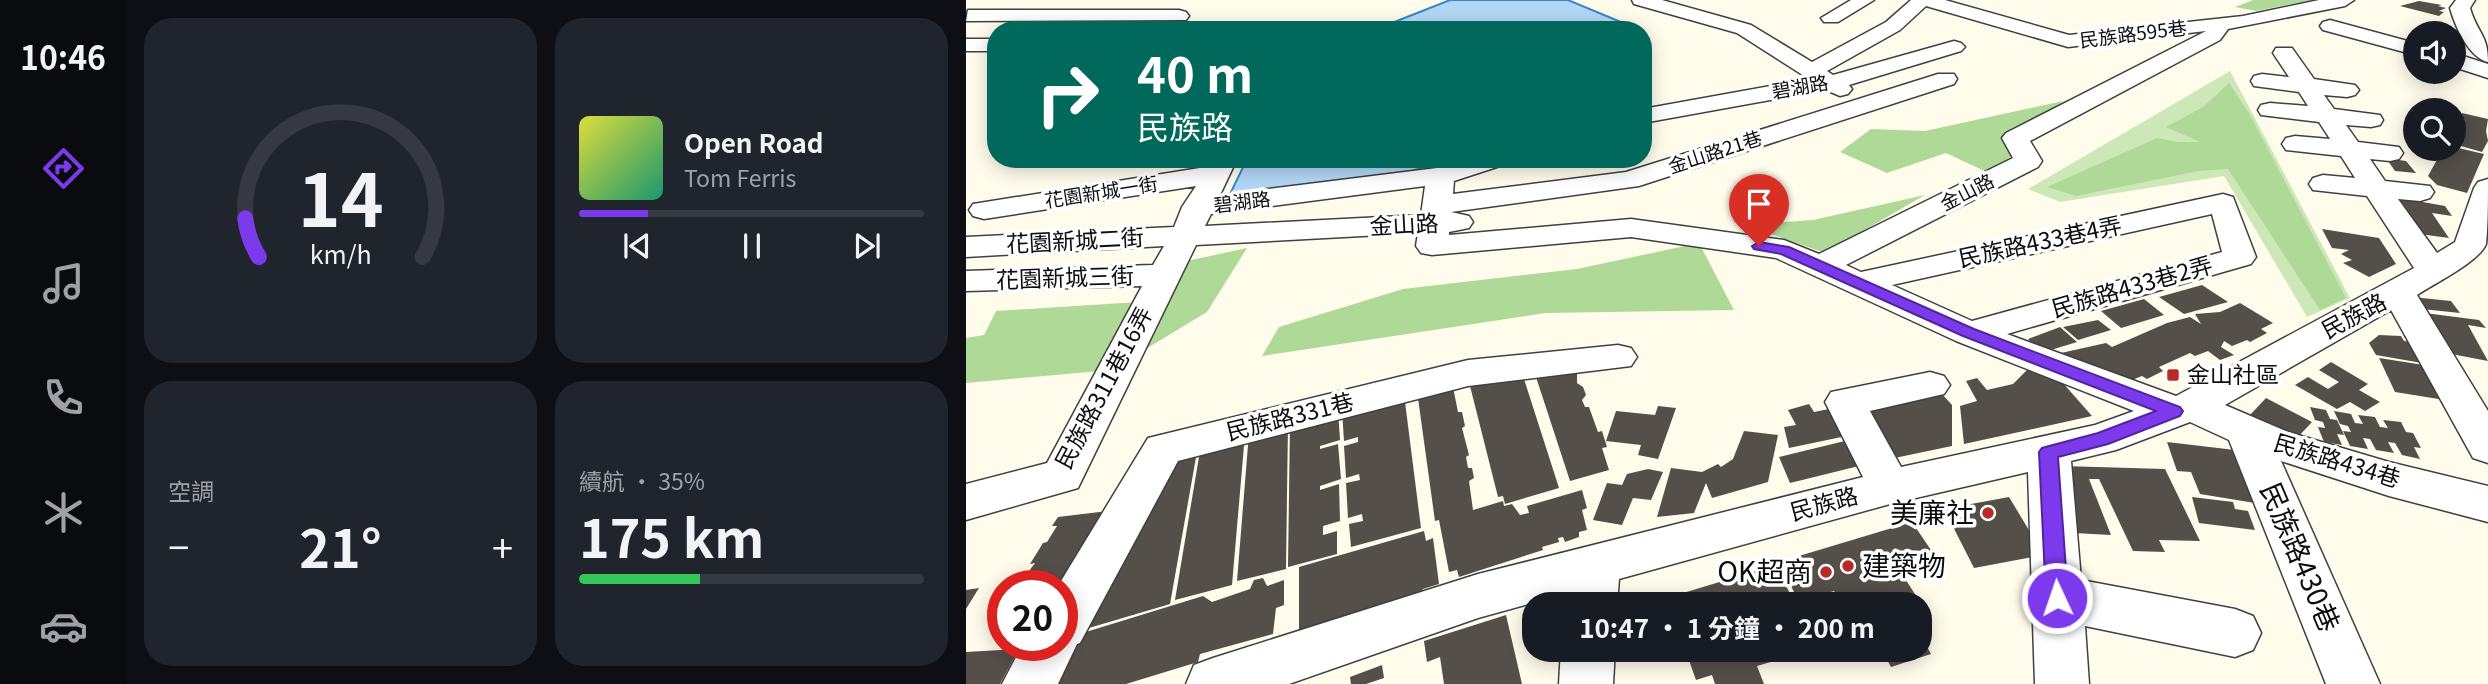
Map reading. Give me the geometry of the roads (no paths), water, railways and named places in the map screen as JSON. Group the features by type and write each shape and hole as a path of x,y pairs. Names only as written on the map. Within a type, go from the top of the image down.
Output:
{"street":[{"path":"967,16 995,0"},
{"path":"1641,0 1744,29 1823,76 1858,107"},
{"path":"1831,18 1865,0"},
{"path":"1823,76 1893,26 1923,0"},
{"name":"民族路595巷","path":"1923,0 2068,41 2214,15 2258,19 2345,0"},
{"path":"2466,0 2460,8 2465,26 2488,56"},
{"path":"967,16 1187,11 1172,21"},
{"name":"金山路","path":"1191,219 1436,213 1631,228 1784,250 1820,266 2028,161 2015,138 2213,36 2214,15"},
{"path":"2330,26 2403,46"},
{"path":"966,45 987,45"},
{"name":"碧湖路","path":"1652,114 1954,47"},
{"path":"2284,53 2376,189 2488,447"},
{"path":"2466,64 2488,71"},
{"name":"金山路21巷","path":"1652,165 1690,141 1858,107 1946,79"},
{"path":"2262,81 2347,90"},
{"path":"2270,110 2371,120"},
{"path":"1652,117 1690,141"},
{"path":"2295,144 2390,153"},
{"name":"花園新城一街","path":"984,210 1210,168"},
{"name":"民族路311巷16弄","path":"966,502 1062,476 1191,219 1220,168"},
{"name":"碧湖路","path":"1191,219 1436,213 1484,168"},
{"name":"金山路21巷","path":"1436,213 1629,180 1648,168"},
{"path":"2323,184 2420,192"},
{"name":"民族路","path":"1213,684 1478,596 1593,585 1890,487 2101,439 2183,409 2415,282 2479,251 2488,188"},
{"name":"民族路433巷4弄","path":"1857,283 2223,203"},
{"name":"民族路433巷2弄","path":"1969,333 2240,257 2223,203"},
{"name":"花園新城二街","path":"966,247 1191,219"},
{"name":"民族路434巷","path":"1820,266 1969,333 2246,430 2274,443 2389,479 2488,504"},
{"name":"花園新城三街","path":"966,281 1164,275"},
{"name":"民族路331巷","path":"1078,598 1163,449 1468,373 1618,357"},
{"path":"1890,487 1845,402 1930,385"},
{"name":"民族路430巷","path":"2246,430 2353,684"},
{"path":"2049,452 2062,684"},
{"path":"2057,598 2235,633"},
{"path":"1029,684 1042,661"},
{"path":"1586,684 1587,662"}],"water":[{"path":"1450,0 1568,0 1618,21 1397,21"},
{"path":"1243,168 1421,168 1412,171 1230,194"}],"place":[{"name":"金山社區","path":"2173,375"},
{"name":"美廉社","path":"1988,513"},
{"name":"建築物","path":"1848,566"},
{"name":"OK超商","path":"1826,572"}]}
